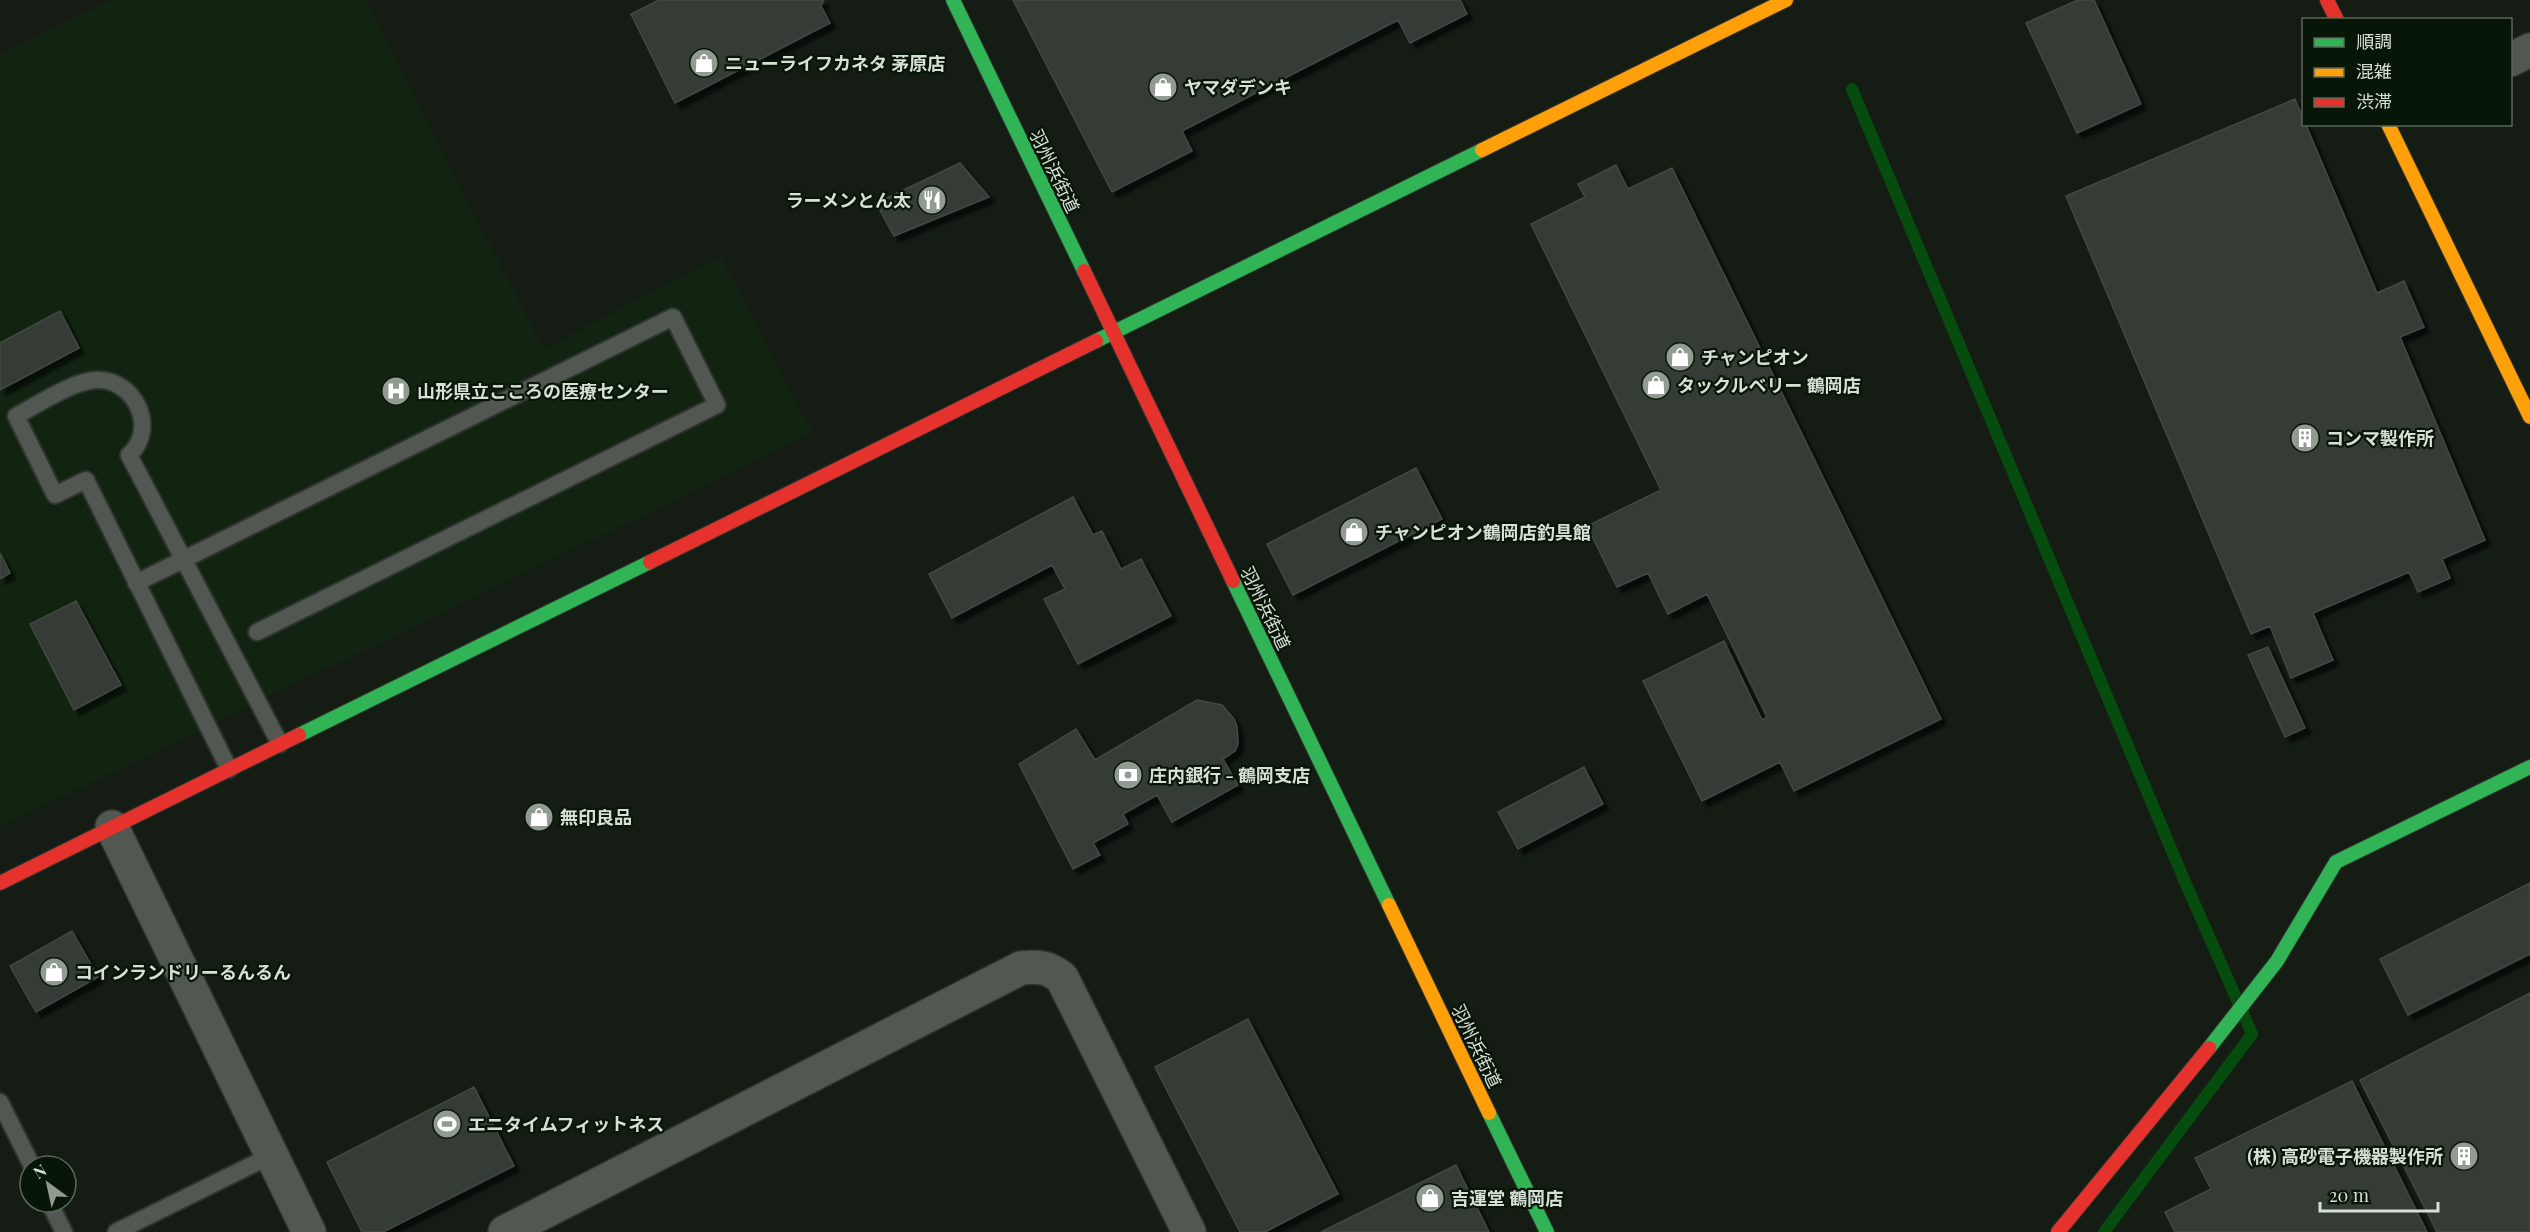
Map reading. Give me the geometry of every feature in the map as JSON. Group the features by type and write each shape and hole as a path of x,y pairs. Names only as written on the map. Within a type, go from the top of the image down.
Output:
{"street":[{"name":"羽州浜街道","path":"953,0 1547,1232"},
{"path":"0,883 1112,331 1786,0"},
{"path":"2327,0 2336,18"},
{"path":"2512,59 2530,50"},
{"path":"2389,126 2530,417"},
{"path":"2058,1232 2167,1102 2277,961 2336,862 2530,767"},
{"path":"112,827 309,1232"},
{"path":"505,1232 1021,968 1037,966 1052,970 1062,978 1189,1232"}],"lane":[{"path":"136,583 673,317 717,405 257,632"},
{"path":"229,769 86,480 55,495 16,416 78,385 95,380 113,382 127,390 138,403 142,420 141,437 129,455 280,744"},
{"path":"0,1102 26,1154"},
{"path":"116,1232 272,1155"},
{"path":"56,1214 64,1232"}],"shaded area":[{"name":"山形県立こころの医療センター","path":"111,0 367,0 543,349 721,257 813,433 0,827 0,54"}],"building":[{"name":"ニューライフカネタ 茅原店","path":"659,0 824,0 821,6 830,23 675,103 631,14"},
{"name":"ヤマダデンキ","path":"1013,0 1460,0 1467,14 1410,43 1398,20 1182,131 1192,151 1112,192"},
{"path":"2078,0 2094,0 2141,104 2077,133 2026,23"},
{"name":"コンマ製作所","path":"2295,99 2302,116 2302,126 2306,126 2377,293 2404,281 2424,327 2400,337 2485,540 2442,559 2450,578 2418,592 2409,572 2313,613 2333,660 2291,678 2270,626 2251,634 2066,196"},
{"name":"ラーメンとん太","path":"960,163 989,197 894,236 876,203"},
{"name":"チャンピオン","path":"1616,165 1628,189 1672,168 1941,719 1794,791 1780,762 1702,801 1643,681 1724,641 1762,720 1767,717 1707,594 1668,614 1648,573 1617,587 1587,526 1661,490 1531,224 1585,197 1578,184"},
{"path":"60,311 79,348 0,390 0,343"},
{"name":"チャンピオン鶴岡店釣具館","path":"1416,468 1442,519 1293,595 1267,544"},
{"path":"1073,497 1093,535 1102,531 1121,569 1141,559 1171,616 1078,664 1044,599 1065,589 1052,565 952,618 929,574"},
{"path":"0,553 10,573 0,579"},
{"path":"76,601 121,685 74,710 30,624"},
{"path":"2268,647 2305,728 2285,737 2248,655"},
{"name":"庄内銀行 - 鶴岡支店","path":"1197,700 1222,705 1234,719 1238,744 1235,751 1223,759 1238,785 1172,822 1157,795 1123,814 1128,824 1093,843 1100,855 1073,869 1019,764 1076,729 1095,760"},
{"path":"1584,767 1603,804 1518,849 1498,812"},
{"path":"2530,883 2530,954 2408,1015 2380,959"},
{"name":"コインランドリーるんるん","path":"72,931 98,977 36,1012 10,966"},
{"name":"(株) 高砂電子機器製作所","path":"2530,993 2530,1232 2437,1232 2360,1080"},
{"path":"1248,1019 1338,1194 1265,1232 1240,1232 1155,1067"},
{"path":"2352,1081 2427,1232 2175,1232 2165,1212 2211,1189 2195,1158"},
{"name":"エニタイムフィットネス","path":"474,1087 514,1166 383,1232 362,1232 327,1162"},
{"name":"吉運堂 鶴岡店","path":"1456,1165 1489,1232 1321,1232"}],"waterway":[{"path":"1852,89 2185,882 2252,1034 2104,1232"}],"traffic: fast":[{"path":"953,0 1084,271"},
{"path":"1096,341 1482,150"},
{"path":"299,735 650,562"},
{"path":"1233,581 1389,905"},
{"path":"2209,1048 2277,961 2336,862 2530,767"},
{"path":"1489,1113 1547,1232"}],"traffic: slow":[{"path":"1482,150 1786,0"},
{"path":"2389,126 2530,417"},
{"path":"1389,905 1489,1113"}],"traffic: jam":[{"path":"2327,0 2336,18"},
{"path":"1084,271 1233,581"},
{"path":"650,562 1096,341"},
{"path":"0,883 299,735"},
{"path":"2058,1232 2209,1048"}],"place":[{"name":"ニューライフカネタ 茅原店","path":"704,63"},
{"name":"ヤマダデンキ","path":"1163,87"},
{"name":"ラーメンとん太","path":"932,200"},
{"name":"チャンピオン","path":"1680,357"},
{"name":"タックルベリー 鶴岡店","path":"1656,385"},
{"name":"山形県立こころの医療センター","path":"396,391"},
{"name":"コンマ製作所","path":"2305,438"},
{"name":"チャンピオン鶴岡店釣具館","path":"1354,532"},
{"name":"庄内銀行 - 鶴岡支店","path":"1128,775"},
{"name":"無印良品","path":"539,817"},
{"name":"コインランドリーるんるん","path":"54,972"},
{"name":"エニタイムフィットネス","path":"447,1124"},
{"name":"(株) 高砂電子機器製作所","path":"2464,1156"},
{"name":"吉運堂 鶴岡店","path":"1430,1198"}]}
